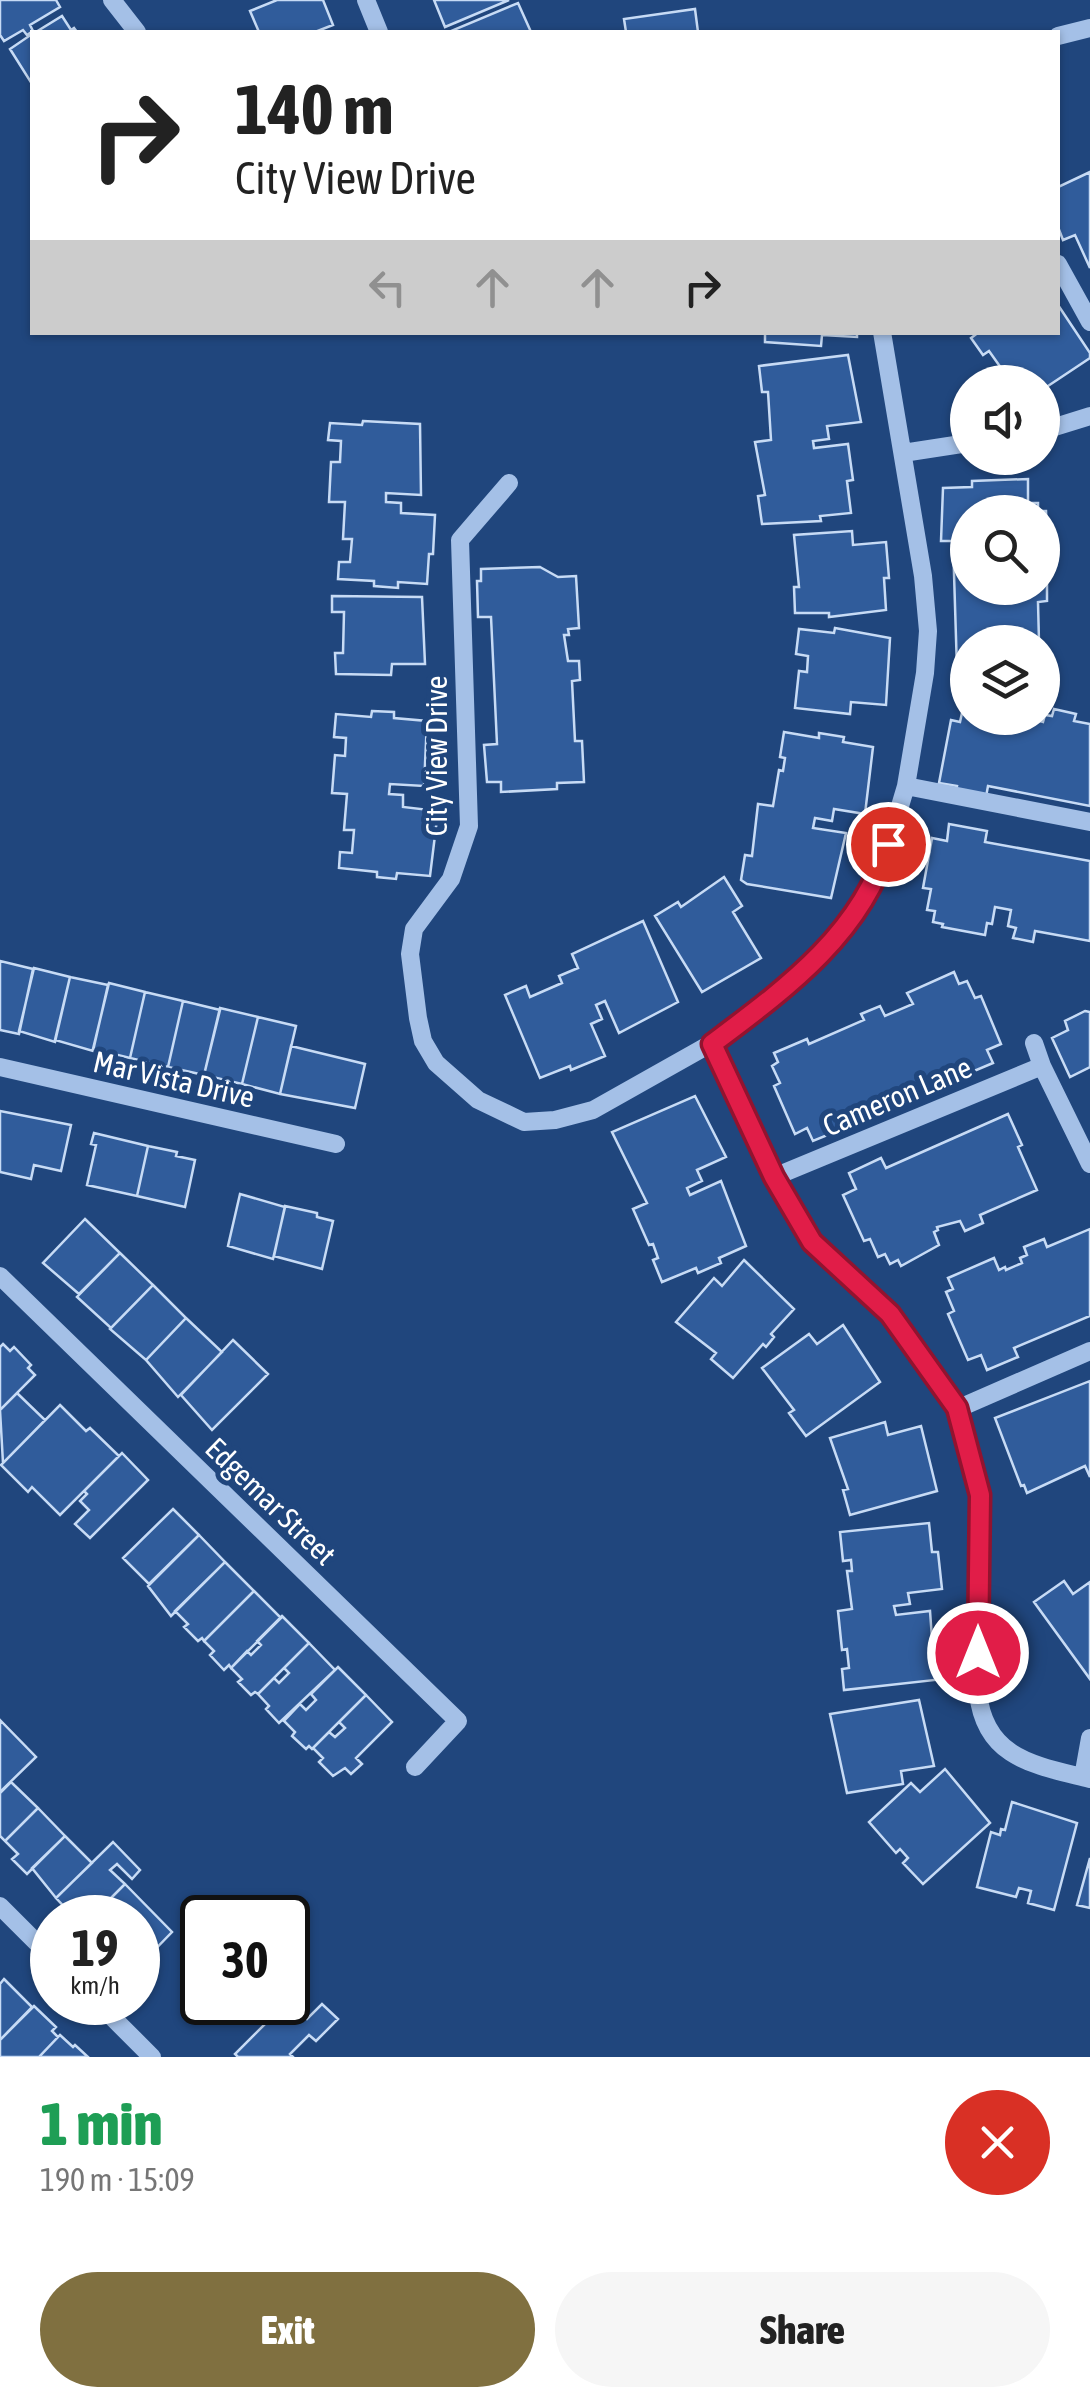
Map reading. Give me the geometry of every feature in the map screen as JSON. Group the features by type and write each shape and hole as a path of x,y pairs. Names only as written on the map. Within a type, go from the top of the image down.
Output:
{"street":[{"path":"112,0 136,30"},
{"path":"366,0 378,30"},
{"path":"1060,36 1090,28"},
{"path":"1060,268 1090,322"},
{"name":"City View Drive","path":"509,484 460,540 469,826 452,879 414,929 410,954 423,1042 436,1063 458,1085 501,1113 524,1122 555,1120 593,1110 712,1044 811,965 852,922 880,873 906,786 928,631 883,335"},
{"path":"1060,425 1090,416"},
{"path":"903,453 950,446"},
{"path":"906,786 1090,822"},
{"path":"1034,1043 1090,1164"},
{"path":"712,1044 774,1177 812,1242 890,1314 957,1408 980,1495 980,1716 1006,1751 1031,1763 1086,1778 1090,1738"},
{"name":"Cameron Lane","path":"774,1177 1042,1066"},
{"name":"Mar Vista Drive","path":"0,1067 336,1144"},
{"name":"Edgemar Street","path":"0,1276 458,1722 416,1768"},
{"path":"957,1408 1090,1350"},
{"path":"0,1906 30,1936"},
{"path":"120,2025 152,2057"}],"building":[{"path":"0,0 56,0 60,7 30,25 32,30 27,35 23,30 4,41 0,35"},
{"path":"277,0 323,0 333,25 320,30 258,30 250,11"},
{"path":"434,0 509,0 445,27"},
{"path":"518,3 530,30 453,30"},
{"path":"695,9 698,30 626,30 624,19"},
{"path":"62,16 71,30 39,30"},
{"path":"30,35 30,81 10,49"},
{"path":"1090,172 1090,268 1075,235 1063,240 1060,232 1060,186"},
{"path":"1060,308 1090,358 1060,378 1060,365 999,365 989,351 983,355 971,338 975,335 1060,335"},
{"path":"765,335 822,335 821,346 765,342"},
{"path":"848,355 861,422 827,426 829,439 813,441 814,448 848,444 853,480 847,481 851,513 820,516 821,521 762,524 758,496 765,495 755,442 771,440 768,392 762,392 759,366"},
{"path":"363,421 420,424 421,495 386,493 386,502 401,503 401,513 435,515 427,584 398,582 398,588 374,586 374,581 338,579 339,562 350,562 352,539 343,539 345,502 329,502 331,462 340,462 341,441 328,440 330,423 362,425"},
{"path":"1028,479 1028,495 950,495 950,541 941,541 943,488 972,487 972,481"},
{"path":"852,531 853,545 886,542 886,610 829,617 829,613 795,613 794,587 799,587 794,535"},
{"path":"540,567 558,577 576,576 579,628 568,629 569,635 564,635 568,661 579,661 580,680 572,681 575,741 582,741 584,782 557,783 557,789 501,792 501,782 487,782 484,745 497,744 491,617 478,617 477,581 481,581 481,569"},
{"path":"332,596 422,597 425,664 392,664 391,675 336,674 335,653 343,653 344,612 332,612"},
{"path":"955,605 1038,605 1039,625 956,625"},
{"path":"835,628 890,638 886,705 851,702 850,714 795,708 799,671 807,672 808,656 796,654 799,629 834,633"},
{"path":"1060,710 1076,714 1074,721 1090,724 1090,806 988,786 986,797 939,783 950,725 950,735 1060,735"},
{"path":"372,711 427,721 424,786 390,784 389,794 403,795 403,807 438,811 430,876 397,873 396,879 377,877 377,872 339,868 340,852 352,853 354,830 344,830 347,794 332,793 335,755 345,756 346,738 334,737 336,714 371,717"},
{"path":"784,732 819,738 819,733 844,737 843,742 873,747 865,814 834,809 832,821 815,818 813,828 846,833 831,898 741,880 745,855 752,856 758,804 773,806 785,758 780,757"},
{"path":"949,824 987,831 985,842 1090,861 1090,941 1035,931 1033,942 1013,938 1016,928 1008,926 1011,910 995,907 985,935 933,922 935,911 927,910 931,889 923,888 932,838 947,841"},
{"path":"724,877 742,906 733,912 761,958 702,992 655,916 678,902 681,907"},
{"path":"643,921 678,1002 619,1033 605,1001 596,1005 602,1019 591,1024 605,1056 540,1078 505,995 526,986 530,997 562,983 559,976 578,968 572,954"},
{"path":"0,961 33,969 19,1034 0,1030"},
{"path":"34,968 70,977 55,1042 19,1031"},
{"path":"954,972 959,984 967,981 975,998 981,996 1001,1044 987,1050 993,1063 960,1077 956,1069 844,1118 847,1127 813,1141 807,1128 795,1134 774,1086 780,1083 772,1066 778,1062 774,1053 807,1039 809,1044 864,1020 861,1014 880,1006 885,1016 913,1004 907,993"},
{"path":"70,977 108,985 93,1051 55,1040"},
{"path":"109,983 145,992 130,1058 93,1049"},
{"path":"145,992 183,1001 168,1067 130,1058"},
{"path":"183,1001 220,1010 204,1075 168,1067"},
{"path":"220,1008 258,1017 242,1084 204,1075"},
{"path":"1090,1012 1090,1067 1070,1077 1052,1038 1068,1030 1065,1021"},
{"path":"258,1017 296,1026 280,1094 242,1084"},
{"path":"291,1046 365,1064 355,1108 280,1094"},
{"path":"695,1096 726,1157 697,1170 702,1181 687,1188 690,1195 721,1181 746,1246 698,1273 696,1268 662,1282 653,1260 658,1258 653,1244 649,1245 633,1209 647,1203 612,1132"},
{"path":"0,1111 71,1125 61,1171 34,1165 31,1179 0,1172"},
{"path":"1008,1114 1037,1190 980,1215 983,1223 965,1231 960,1221 937,1227 934,1232 939,1245 901,1266 898,1260 890,1264 885,1254 878,1257 870,1239 864,1241 843,1195 856,1189 849,1173 881,1158 886,1168"},
{"path":"94,1133 148,1146 137,1196 87,1185 96,1145 91,1144"},
{"path":"148,1146 195,1160 185,1207 137,1196"},
{"path":"240,1194 285,1207 273,1259 228,1246"},
{"path":"285,1206 333,1221 322,1269 274,1256"},
{"path":"85,1219 120,1253 79,1294 43,1263"},
{"path":"1090,1229 1090,1316 1014,1348 1018,1357 987,1370 981,1355 968,1360 948,1314 954,1311 946,1292 953,1289 948,1278 994,1258 999,1270 1006,1270 1022,1263 1020,1258 1027,1255 1024,1247 1044,1239 1047,1247"},
{"path":"120,1253 153,1285 111,1328 77,1297"},
{"path":"744,1260 794,1309 771,1334 774,1337 766,1347 763,1344 733,1378 711,1359 716,1353 676,1322 714,1278 722,1286"},
{"path":"153,1285 186,1318 146,1360 110,1329"},
{"path":"186,1318 222,1352 178,1397 146,1360"},
{"path":"843,1325 880,1382 806,1436 789,1413 794,1410 762,1368 809,1334 817,1344"},
{"path":"233,1340 268,1374 212,1430 181,1395"},
{"path":"3,1344 10,1351 14,1347 35,1375 0,1410 0,1347"},
{"path":"1090,1381 1090,1477 1085,1466 1027,1493 995,1418"},
{"path":"17,1393 45,1420 3,1463 0,1410"},
{"path":"60,1405 119,1456 60,1515 32,1487 28,1492 1,1465"},
{"path":"885,1422 888,1435 921,1426 937,1491 850,1515 843,1490 848,1489 830,1438"},
{"path":"122,1453 148,1480 90,1538 75,1524 89,1510 80,1501 87,1494 84,1491"},
{"path":"173,1509 199,1535 149,1584 123,1558"},
{"path":"929,1523 932,1552 938,1552 942,1589 908,1593 910,1604 894,1606 896,1615 930,1611 935,1680 844,1690 842,1669 849,1668 847,1649 842,1650 838,1611 852,1609 847,1571 852,1571 851,1560 843,1561 840,1532"},
{"path":"199,1535 225,1562 171,1616 148,1586"},
{"path":"225,1562 254,1591 204,1641 198,1641 175,1611"},
{"path":"1064,1581 1073,1594 1090,1582 1090,1679 1034,1602"},
{"path":"254,1591 281,1618 231,1668 229,1665 224,1670 210,1655 214,1651 204,1641"},
{"path":"282,1616 309,1643 258,1694 251,1695 231,1668 247,1651 251,1655 261,1645 257,1641"},
{"path":"309,1643 335,1670 279,1723 258,1694 274,1678 279,1683 289,1673 284,1668"},
{"path":"338,1667 366,1695 312,1749 306,1749 284,1721 300,1704 306,1710 316,1700 311,1694"},
{"path":"366,1695 392,1722 356,1758 362,1764 351,1774 345,1768 333,1776 319,1762 323,1758 313,1748 329,1732 335,1737 345,1728 339,1722"},
{"path":"919,1700 934,1766 901,1771 903,1784 847,1793 830,1714"},
{"path":"0,1720 36,1757 0,1792"},
{"path":"945,1769 990,1823 923,1884 903,1863 908,1858 900,1849 896,1853 869,1822 911,1783 920,1792"},
{"path":"11,1782 38,1808 5,1841 0,1836 0,1793"},
{"path":"1012,1802 1077,1823 1054,1910 1028,1903 1031,1891 1019,1888 1016,1897 977,1887 991,1832 1000,1835 1001,1829 1005,1830"},
{"path":"38,1808 65,1836 27,1874 12,1859 18,1854 5,1841"},
{"path":"65,1836 92,1863 59,1895 54,1895 32,1868"},
{"path":"113,1842 140,1870 132,1879 117,1864 110,1870 125,1884 114,1895 59,1895"},
{"path":"1090,1858 1090,1908 1077,1905"},
{"path":"125,1884 136,1895 114,1895"},
{"path":"160,1920 172,1932 160,1944"},
{"path":"4,1979 30,2009 0,2040 0,1984"},
{"path":"322,2004 338,2019 316,2041 309,2035 290,2054 293,2057 235,2054 264,2025 310,2025 310,2016"},
{"path":"30,2010 30,2025 54,2025 52,2031 58,2037 39,2057 0,2057 0,2040"},
{"path":"60,2035 75,2045 88,2057 39,2057"}],"route":[{"path":"888,844 880,873 852,922 811,965 712,1044 774,1177 812,1242 890,1314 957,1408 980,1495 978,1653"}]}
